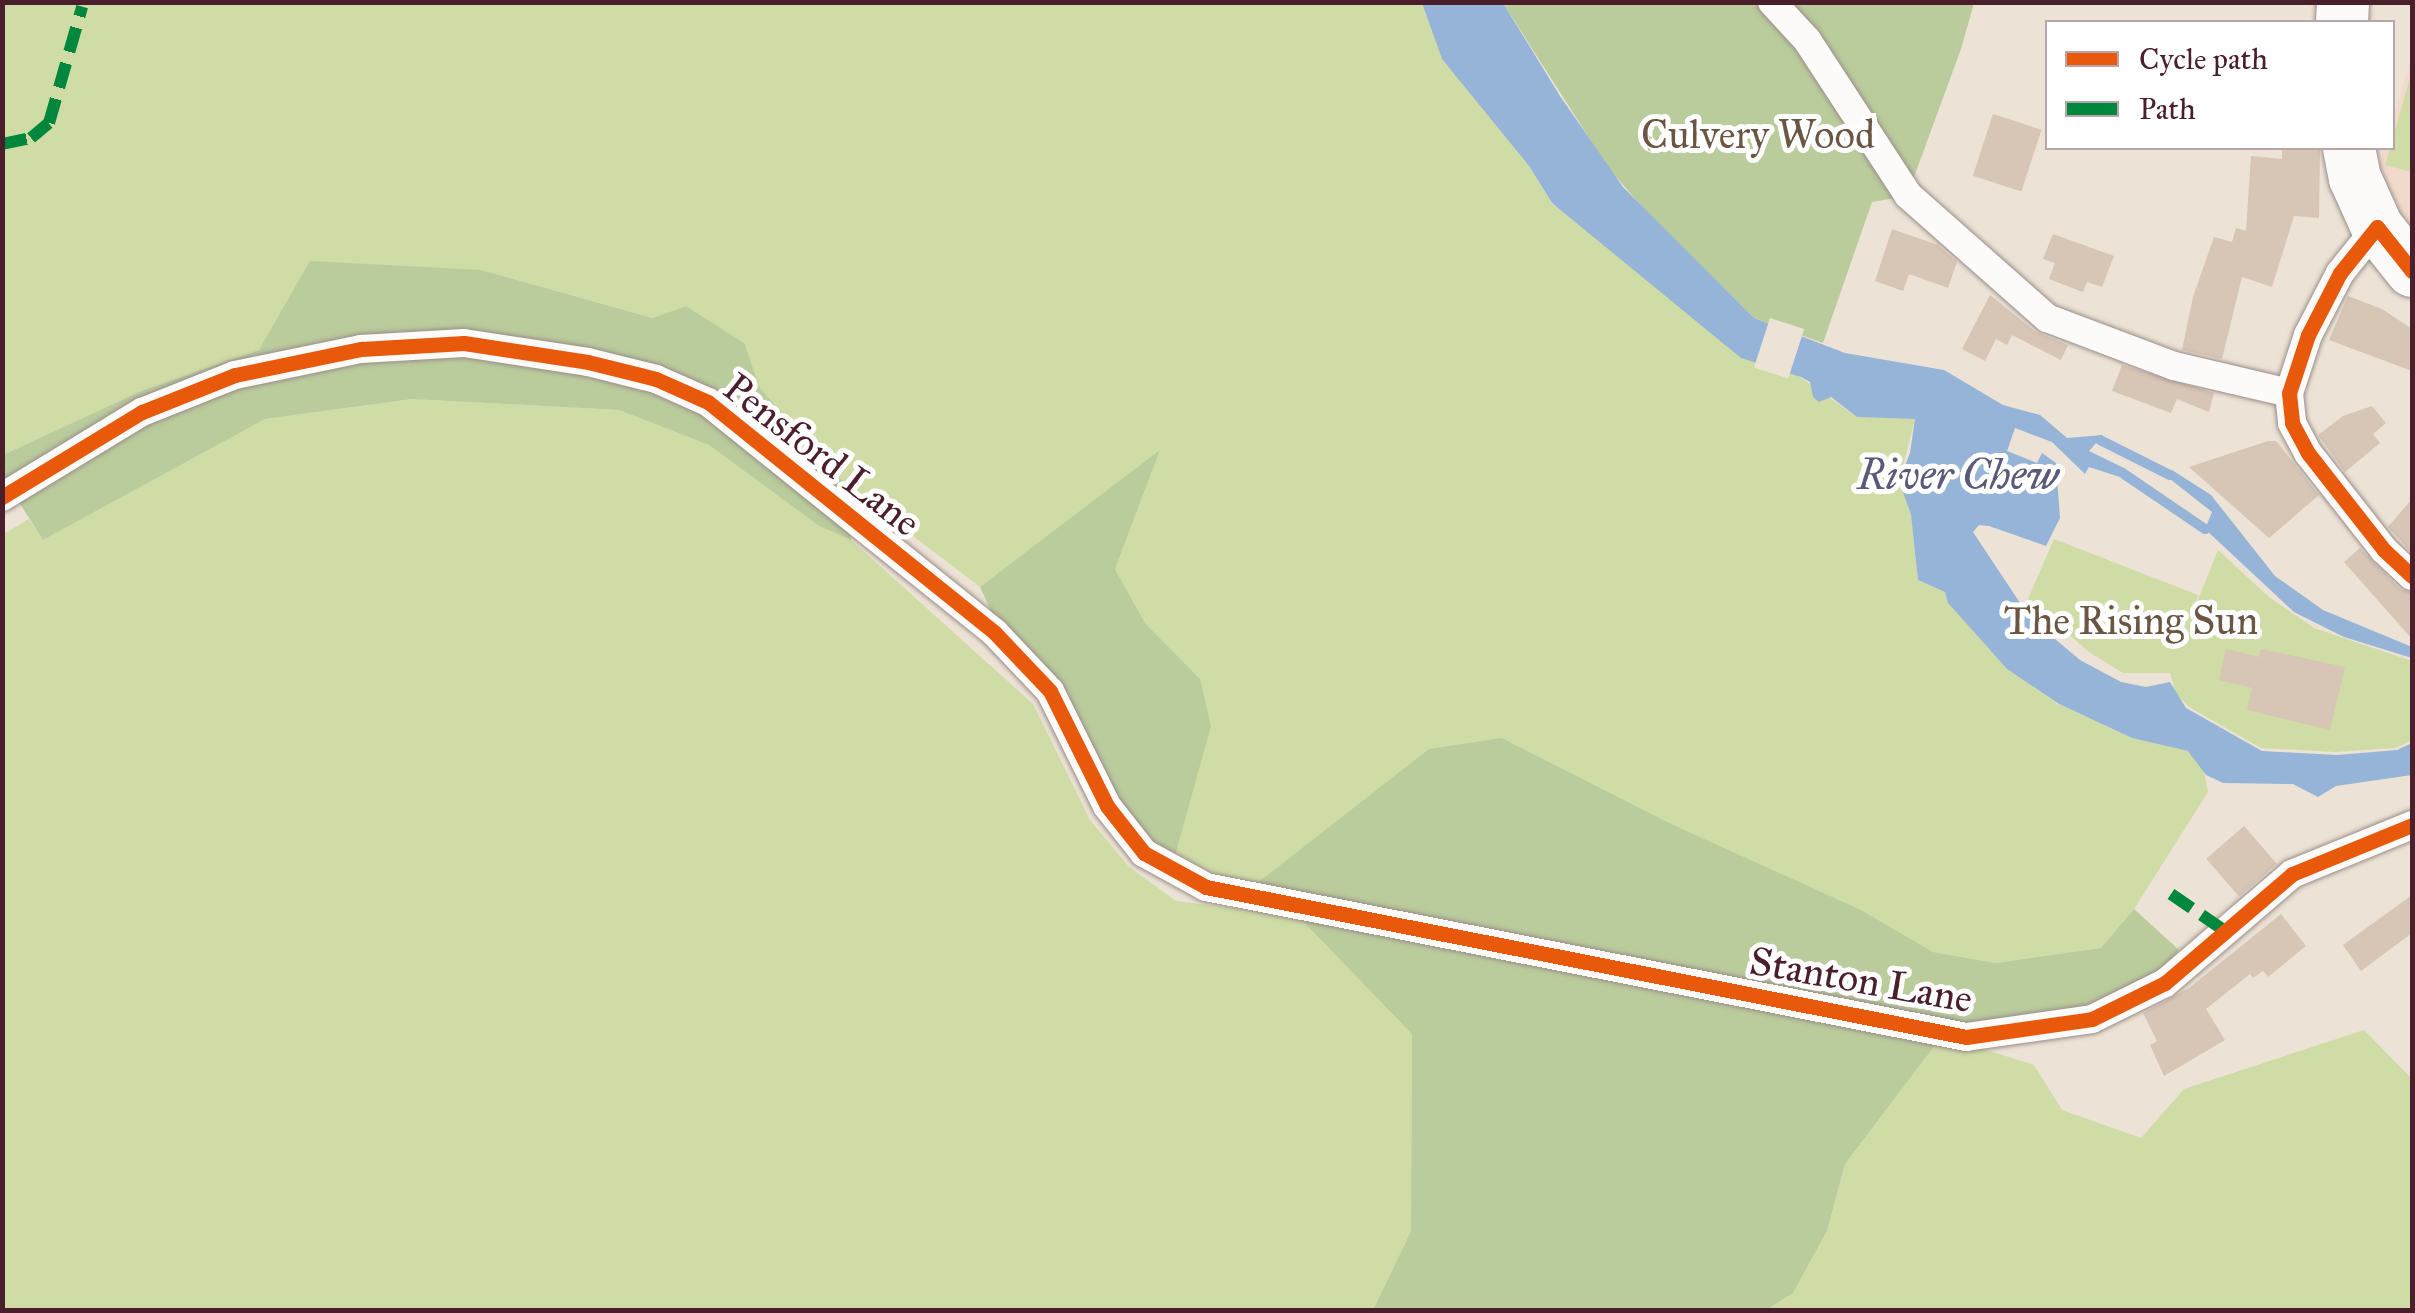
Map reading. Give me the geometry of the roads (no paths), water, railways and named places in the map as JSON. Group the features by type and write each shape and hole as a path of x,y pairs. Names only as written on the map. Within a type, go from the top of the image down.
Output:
{"highway":[{"path":"2349,150 2355,178 2377,227 2412,271"}],"street":[{"path":"1772,2 1807,40 1908,195 2046,318 2174,366 2289,393"},
{"path":"2377,227 2340,273 2308,335 2289,393 2292,423 2308,453 2384,550 2412,576"},
{"name":"Pensford Lane","path":"2,497 142,412 235,375 361,349 464,343 588,362 656,379 708,402 995,632 1050,691 1107,806 1144,853 1206,886 1308,908"},
{"name":"Stanton Lane","path":"1308,908 1966,1037 2092,1018 2165,983 2292,874 2412,825"}],"water":[{"name":"River Chew","path":"1422,3 1503,3 1560,96 1623,187 1754,318 1845,353 1944,370 2003,405 2040,415 2067,438 2103,435 2089,451 2126,469 2123,478 2089,467 2085,474 2052,442 2015,428 2007,451 2037,463 2042,453 2056,463 2060,518 2046,546 1989,526 1979,525 1973,532 2030,618 2080,660 2121,682 2146,687 2170,682 2186,708 2262,751 2337,755 2397,750 2412,743 2412,775 2336,786 2318,797 2293,784 2223,783 2206,775 2188,751 2132,738 2059,704 2007,669 1948,603 1945,592 1918,580 1911,515 1899,481 1910,453 1915,419 1857,417 1831,397 1819,402 1813,397 1810,382 1801,377 1741,358 1552,203 1529,166 1442,59"},
{"name":"River Chew","path":"2172,470 2211,495 2275,576 2323,610 2412,647 2412,658 2344,637 2294,612 2205,529 2212,512 2170,479"}],"waterway":[{"name":"River Chew","path":"2100,440 2170,475"},
{"name":"River Chew","path":"2124,474 2205,529"}],"park label":[{"name":"Culvery Wood","path":"1758,135"},
{"name":"The Rising Sun","path":"2131,621"}]}
